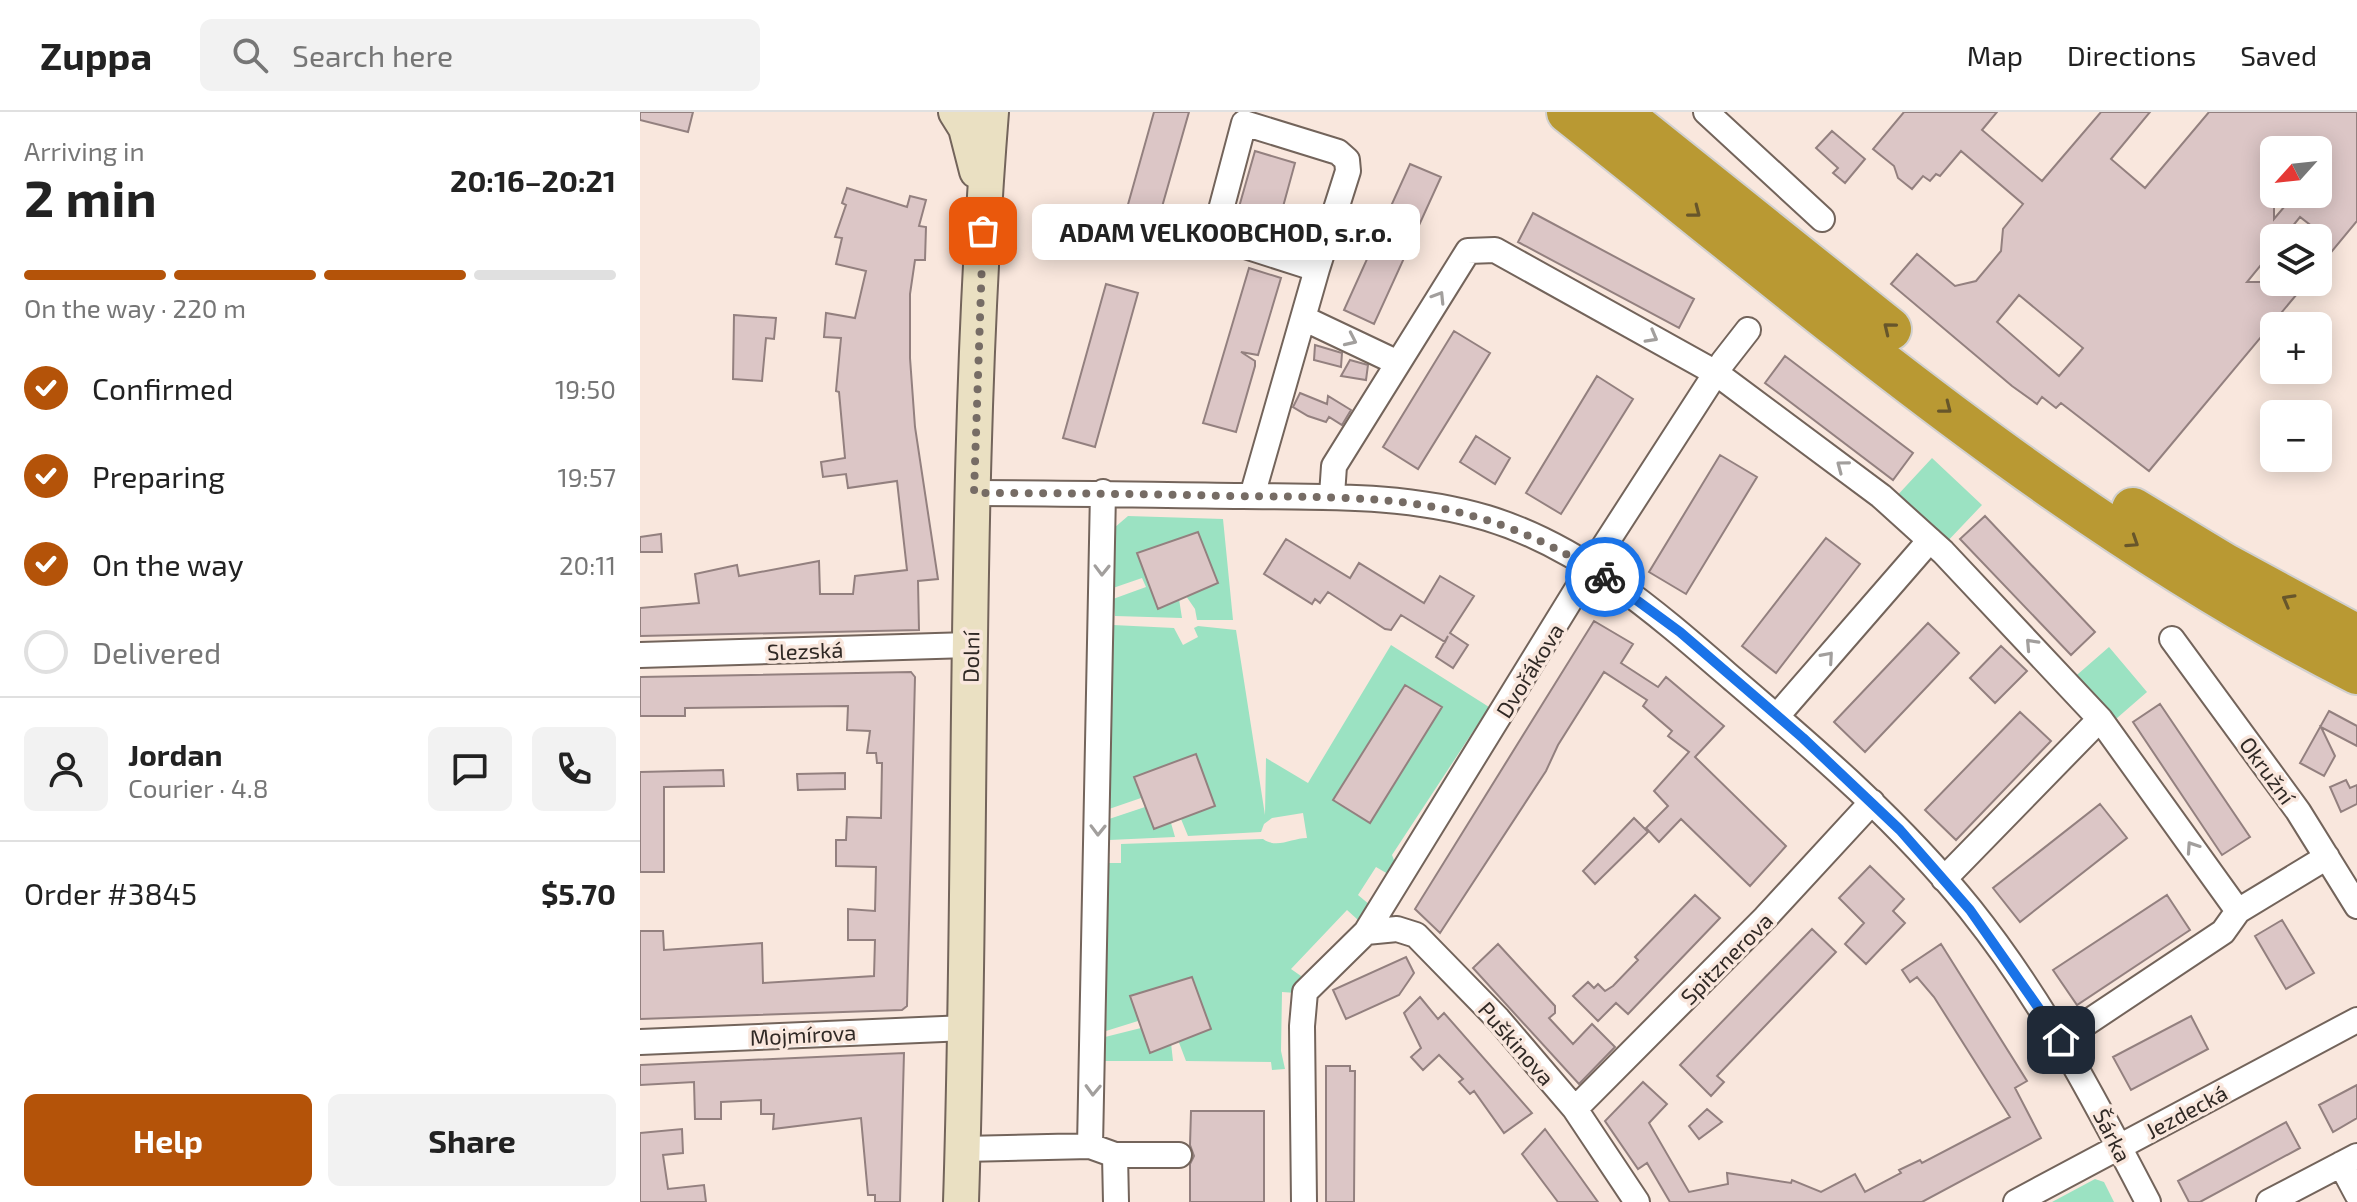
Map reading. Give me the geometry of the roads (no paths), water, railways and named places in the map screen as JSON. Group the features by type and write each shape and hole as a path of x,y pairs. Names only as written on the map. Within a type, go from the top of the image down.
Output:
{"highway":[{"path":"1545,112 1637,167"},
{"path":"1568,112 1910,381 2069,499 2209,591 2293,641 2357,673"},
{"path":"1619,112 2023,432 2127,504 2224,564 2357,636"},
{"path":"1658,112 1775,236"}],"main road":[{"path":"956,112 969,138 984,202"},
{"name":"Dolní","path":"961,1202 966,1028 969,645 984,202 991,112"}],"street":[{"path":"1706,112 1822,219"},
{"path":"1252,496 1348,171 1347,160 1338,152 1244,123 1214,236 1317,269"},
{"path":"1332,495 1334,466 1468,251 1495,250 1716,373 1881,496 1930,540 2100,719 2238,911"},
{"path":"1303,318 1398,363"},
{"name":"Dvořákova","path":"1304,1202 1302,1009 1305,992 1366,932 1590,568 1716,373 1748,330"},
{"path":"1090,1146 1103,492"},
{"name":"Šárka","path":"974,493 1332,495 1420,502 1489,519 1527,533 1590,568 1636,597 1777,716 1872,802 1944,879 2005,956 2061,1040 2148,1202"},
{"path":"1777,716 1930,540"},
{"name":"Okružní","path":"2172,639 2298,811 2357,906"},
{"name":"Slezská","path":"640,655 969,645"},
{"path":"1944,879 2100,719"},
{"name":"Spitznerova","path":"1575,1109 1765,918 1872,802"},
{"path":"2061,1040 2223,932 2238,911 2327,857"},
{"name":"Puškinova","path":"1366,932 1397,929 1416,935 1498,1019 1575,1109 1637,1202"},
{"name":"Jezdecká","path":"2016,1202 2357,1020"},
{"name":"Mojmírova","path":"640,1042 966,1028"},
{"path":"963,1149 1003,1151 1090,1146 1115,1155 1179,1155"},
{"path":"1115,1155 1116,1202"},
{"path":"2269,1202 2349,1160 2357,1194"}],"place":[{"name":"ADAM VELKOOBCHOD, s.r.o.","path":"983,231"}]}
